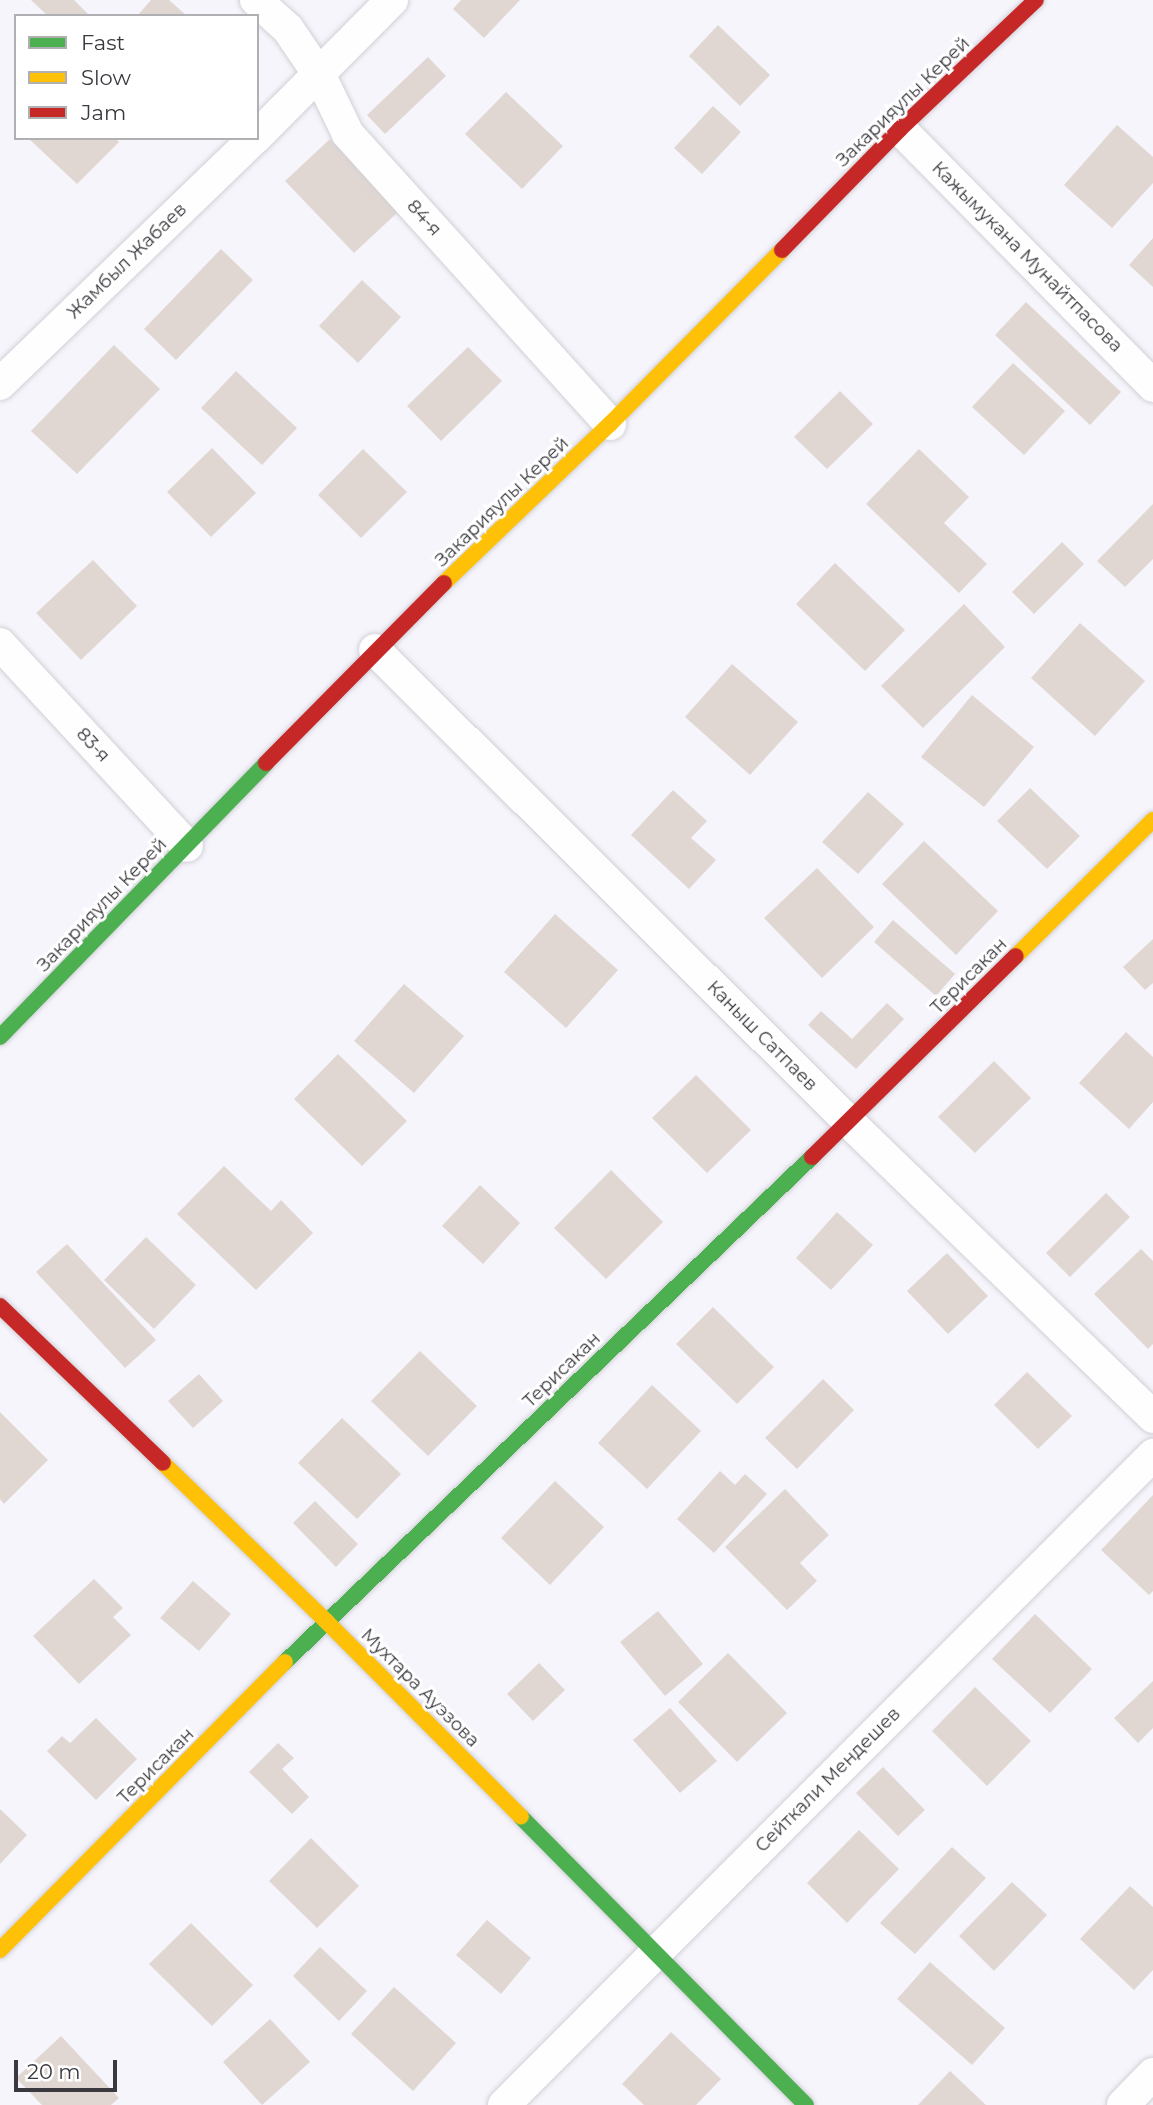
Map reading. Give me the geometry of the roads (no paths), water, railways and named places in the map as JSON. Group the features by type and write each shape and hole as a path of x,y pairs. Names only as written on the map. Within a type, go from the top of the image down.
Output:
{"main road":[{"name":"Закарияулы Керей","path":"0,1037 375,650 610,424 900,129 1036,0"},
{"name":"Терисакан","path":"0,1950 326,1621 849,1122 1153,820"},
{"name":"Мухтара Ауэзова","path":"0,1306 326,1621 806,2105"}],"street":[{"name":"84-я","path":"256,0 288,29 320,76 348,134 610,424"},
{"name":"Жамбыл Жабаев","path":"259,134 320,76 392,0"},
{"name":"Кажымукана Мунайтпасова","path":"900,129 1153,386"},
{"name":"Жамбыл Жабаев","path":"0,383 253,140"},
{"name":"83-я","path":"0,644 187,846"},
{"name":"Каныш Сатпаев","path":"375,650 849,1122 1153,1417"},
{"name":"Сейткали Мендешев","path":"504,2105 1153,1455"},
{"path":"1123,2105 1153,2074"}]}
